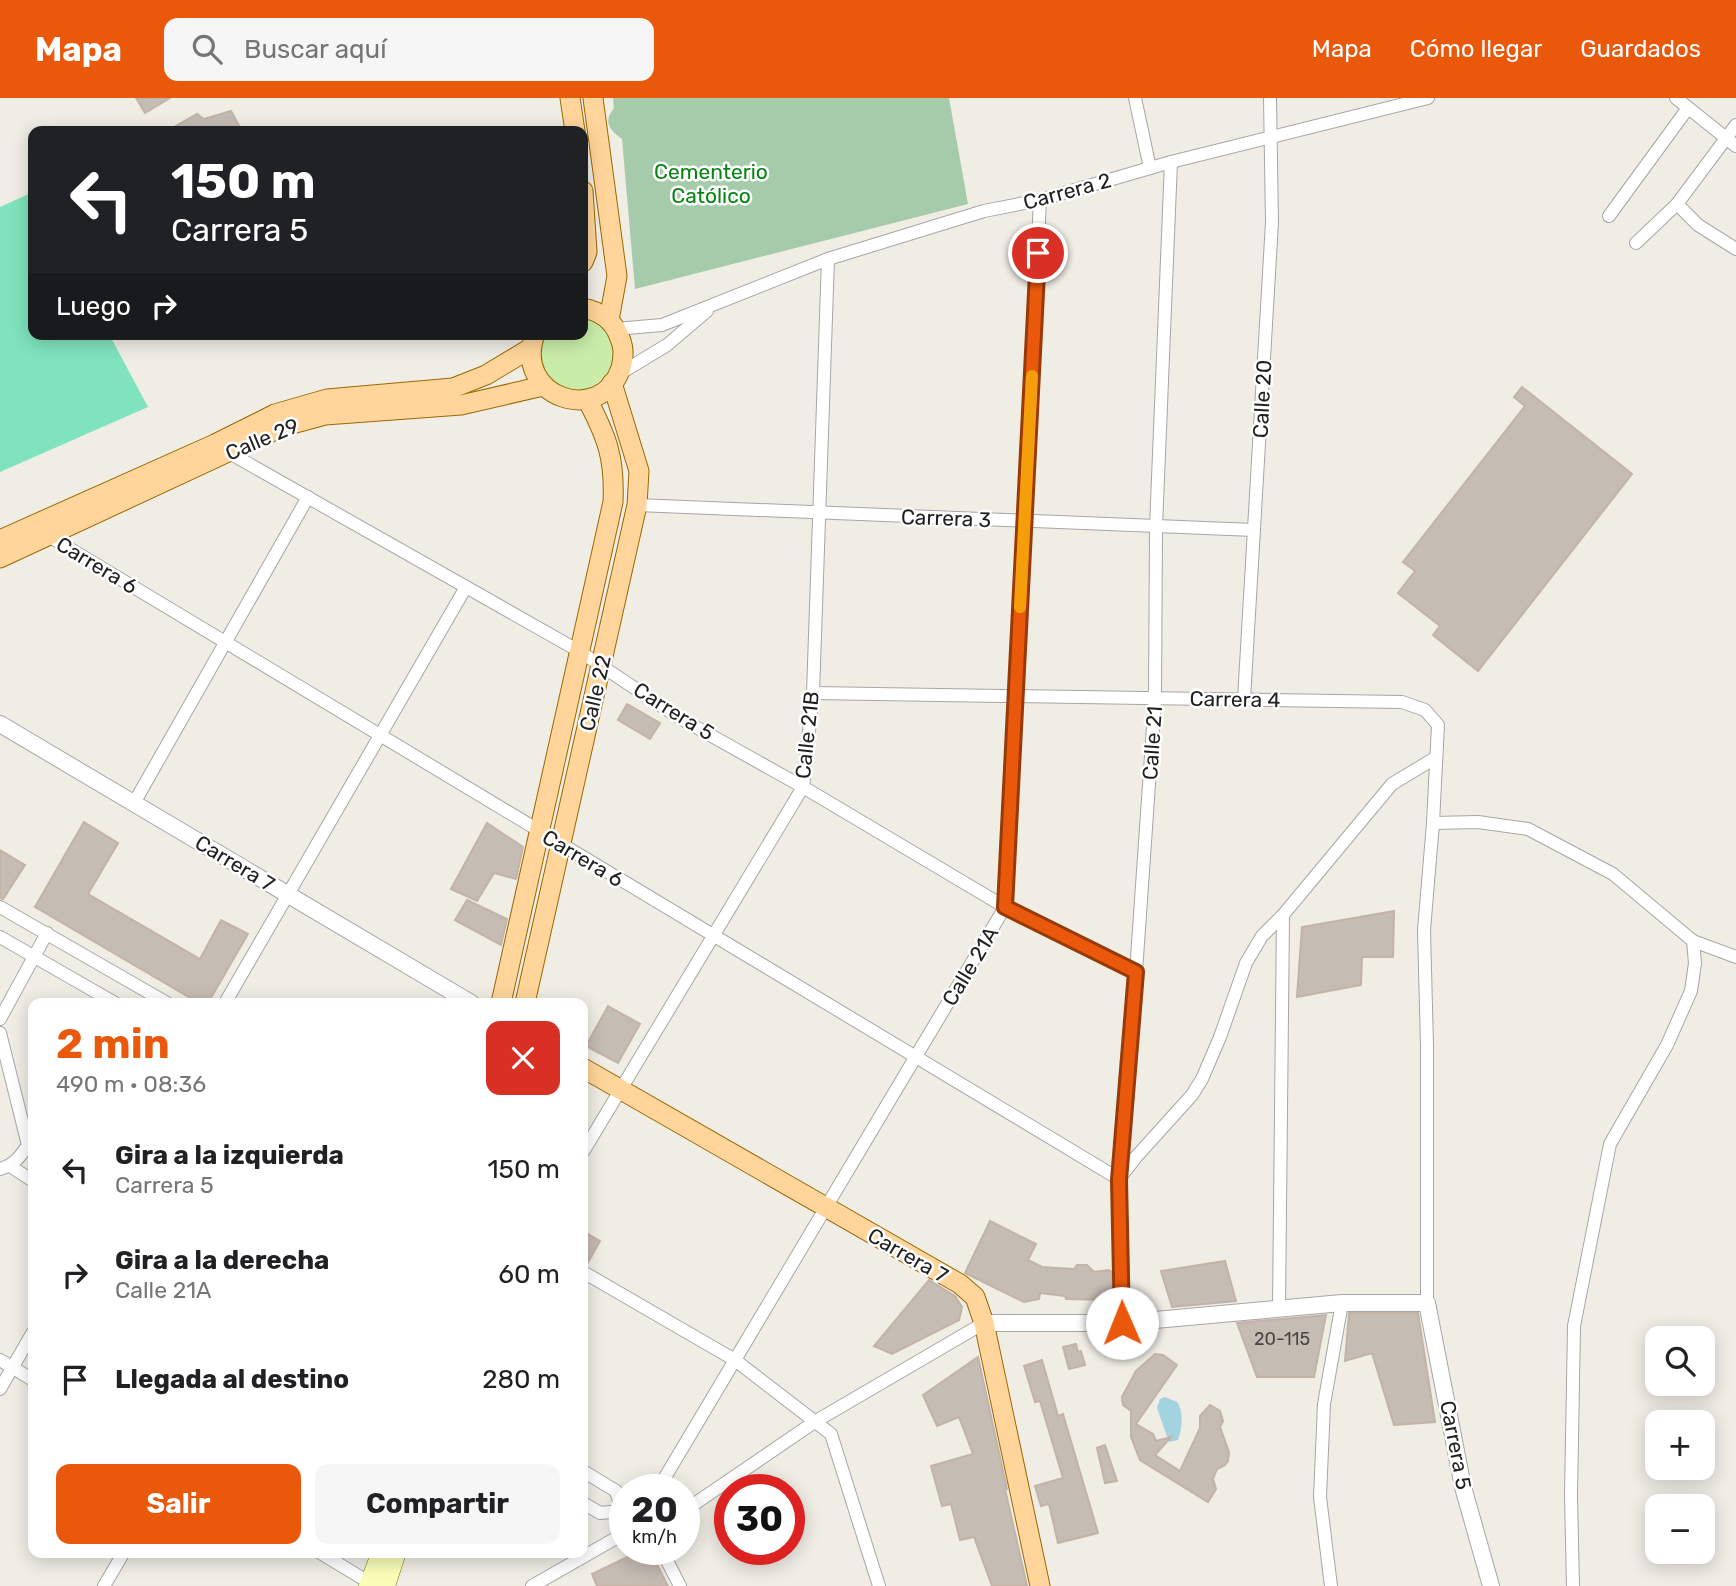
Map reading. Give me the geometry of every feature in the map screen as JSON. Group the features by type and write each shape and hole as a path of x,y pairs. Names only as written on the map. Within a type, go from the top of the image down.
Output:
{"main road":[{"path":"570,98 574,126"},
{"path":"593,98 617,276 612,325"},
{"path":"588,310 598,313 612,325"},
{"name":"Calle 22","path":"526,998 638,505 639,471 616,379 623,351 612,325"},
{"path":"533,341 536,375 543,386 556,396 571,400 587,399 601,393 616,379"},
{"name":"Calle 29","path":"0,558 222,448 275,414 327,399 453,388 486,375 533,341"},
{"name":"Calle 29","path":"0,540 222,448 284,426 325,415 461,404 543,386"},
{"name":"Calle 22","path":"502,998 612,502 614,472 605,432 587,399"},
{"name":"Carrera 7","path":"588,1071 960,1284 975,1297 984,1323 1040,1586"},
{"path":"375,1585 380,1558"},
{"path":"375,1585 393,1558"}],"street":[{"path":"1135,98 1150,168"},
{"name":"Calle 20","path":"1244,699 1272,222 1270,98"},
{"name":"Carrera 2","path":"612,325 662,325 828,259 984,211 1040,200 1171,162 1427,98"},
{"path":"1676,98 1731,141"},
{"path":"1609,216 1688,108"},
{"path":"1636,243 1677,204 1731,141 1736,125"},
{"name":"Calle 21","path":"1122,1323 1119,1180 1155,698 1156,527 1171,162"},
{"name":"Calle 21A","path":"667,1474 1005,907 1040,200"},
{"path":"1677,204 1698,225 1736,249"},
{"name":"Calle 21B","path":"588,1143 803,787 813,693 828,259"},
{"name":"Carrera 2","path":"616,379 667,345 713,306"},
{"name":"Carrera 5","path":"222,448 579,651 678,717 803,787 1005,907 1136,972"},
{"path":"134,803 308,497"},
{"name":"Carrera 3","path":"638,505 1254,530"},
{"name":"Carrera 6","path":"47,535 1119,1180"},
{"path":"228,998 466,587"},
{"name":"Carrera 4","path":"813,693 1402,702 1425,709 1438,725 1435,758"},
{"name":"Carrera 7","path":"0,724 463,998"},
{"path":"700,1500 816,1422 984,1323 1122,1323 1342,1303 1427,1303 1424,930 1433,823 1435,758"},
{"path":"1119,1180 1192,1095 1202,1079 1246,962 1262,936 1283,915 1392,784 1435,758"},
{"path":"1433,823 1478,822 1528,828 1613,874 1693,941 1736,957"},
{"path":"0,907 158,998"},
{"path":"1279,1308 1283,915"},
{"path":"0,1019 47,933"},
{"path":"0,937 107,998"},
{"path":"1573,1586 1571,1496 1574,1325 1610,1144 1667,1045 1691,990 1695,963 1693,941"},
{"path":"0,1033 28,1136"},
{"path":"28,1149 5,1168 28,1179"},
{"path":"588,1275 735,1360 831,1434 879,1586"},
{"path":"1331,1586 1320,1497 1324,1404 1342,1303"},
{"name":"Carrera 5","path":"1427,1303 1464,1487 1491,1586"},
{"path":"0,1389 28,1341"},
{"path":"0,1360 28,1377"},
{"path":"588,1474 609,1487"},
{"path":"588,1506 600,1513 609,1512"},
{"path":"588,1554 609,1542"},
{"path":"104,1586 120,1558"},
{"path":"329,1558 375,1585"},
{"path":"532,1586 581,1558"},
{"path":"669,1565 680,1586"}],"green space":[{"name":"Cementerio Católico","path":"613,98 949,98 968,204 635,289 622,139 611,129 608,121 614,108"},
{"path":"28,194 28,340 112,340 148,407 0,472 0,207"},
{"path":"588,320 605,331 614,348 612,364 603,378 589,387 573,391 557,386 544,371 540,357 543,340 588,340"}],"water":[{"path":"1165,1397 1177,1402 1181,1416 1178,1440 1169,1442 1157,1408 1160,1399"}],"building":[{"path":"136,98 170,98 145,113"},
{"path":"231,111 239,126 176,126 197,114 204,119"},
{"path":"1522,387 1632,474 1478,671 1433,635 1440,626 1398,593 1415,571 1403,562 1525,406 1514,397"},
{"path":"627,704 660,723 650,739 618,720"},
{"path":"84,822 118,843 88,894 200,959 221,920 248,934 211,998 190,998 35,907"},
{"path":"487,823 523,847 516,879 494,873 477,901 451,889"},
{"path":"0,850 25,865 3,899 0,898"},
{"path":"467,900 507,919 501,945 455,920"},
{"path":"1394,911 1393,957 1362,957 1361,985 1297,997 1302,927"},
{"path":"608,1006 640,1024 618,1063 588,1047"},
{"path":"990,1221 1036,1244 1028,1260 1042,1267 1074,1269 1077,1265 1087,1265 1094,1272 1109,1270 1112,1272 1113,1300 1066,1299 1065,1296 1040,1293 1039,1299 1024,1302 965,1273"},
{"path":"588,1234 600,1241 588,1262"},
{"path":"1225,1261 1236,1301 1172,1307 1161,1271"},
{"path":"929,1280 955,1296 962,1307 959,1320 892,1354 874,1346"},
{"path":"1349,1313 1418,1313 1435,1422 1394,1425 1372,1353 1345,1361"},
{"path":"1326,1315 1314,1377 1257,1377 1237,1323"},
{"path":"1076,1344 1085,1365 1069,1369 1063,1347"},
{"path":"1155,1354 1163,1355 1177,1365 1136,1424 1153,1434 1156,1441 1171,1437 1155,1455 1180,1471 1200,1428 1200,1416 1210,1405 1220,1411 1223,1421 1220,1427 1229,1452 1228,1461 1217,1469 1213,1479 1216,1489 1208,1502 1140,1460 1131,1437 1131,1411 1123,1405 1122,1397 1136,1371"},
{"path":"978,1357 1027,1586 992,1586 974,1537 960,1540 951,1504 942,1506 931,1466 973,1454 959,1417 937,1426 923,1395"},
{"path":"1042,1360 1058,1416 1063,1414 1098,1533 1058,1543 1049,1504 1041,1506 1035,1486 1063,1478 1040,1401 1035,1402 1024,1366"},
{"path":"1105,1445 1117,1481 1105,1483 1097,1448"},
{"path":"611,1565 657,1565 668,1586 597,1586 592,1574"}],"slow traffic":[{"path":"1020,607 1032,376"}],"route":[{"path":"1038,253 1005,907 1136,972 1119,1180 1122,1323"}]}
